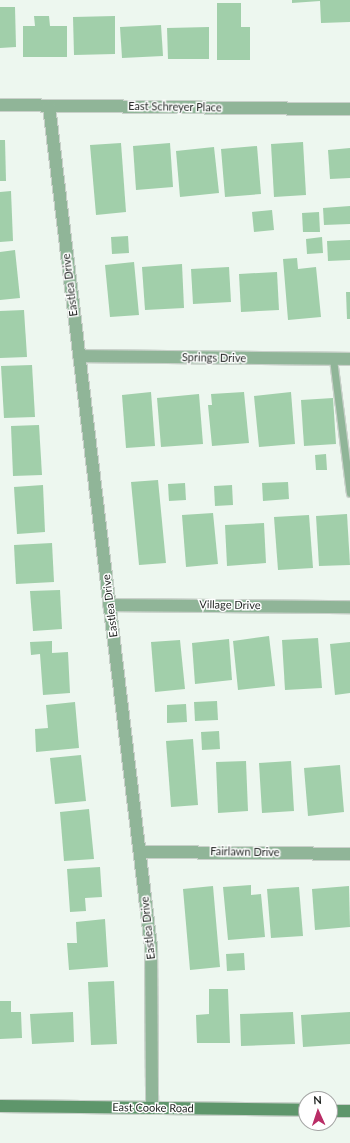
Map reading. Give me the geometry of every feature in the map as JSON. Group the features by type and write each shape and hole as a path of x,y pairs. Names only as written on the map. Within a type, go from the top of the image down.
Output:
{"main road":[{"name":"East Cooke Road","path":"0,1106 298,1110"},
{"path":"338,1111 350,1111"}],"street":[{"name":"East Schreyer Place","path":"0,105 350,109"},
{"name":"Eastlea Drive","path":"49,106 151,946 152,1108"},
{"name":"Springs Drive","path":"79,356 350,359"},
{"name":"Village Drive","path":"109,605 350,606"},
{"name":"Fairlawn Drive","path":"140,852 350,854"}],"lane":[{"path":"333,359 350,493"}],"building":[{"path":"292,0 350,0 350,22 321,23 320,1 292,3"},
{"path":"217,3 241,3 241,27 250,27 250,60 217,60"},
{"path":"0,7 15,7 16,47 0,48"},
{"path":"34,16 49,16 50,26 67,26 67,57 23,57 23,26 35,26"},
{"path":"115,16 115,54 74,55 73,17"},
{"path":"161,25 163,56 122,58 120,27"},
{"path":"209,27 209,59 168,59 167,28"},
{"path":"0,140 5,140 6,181 0,181"},
{"path":"303,142 306,195 274,197 271,144"},
{"path":"121,143 126,212 96,215 90,145"},
{"path":"170,143 173,187 136,190 133,146"},
{"path":"257,146 261,194 225,197 221,149"},
{"path":"214,147 219,193 180,197 176,151"},
{"path":"350,148 350,178 330,179 328,150"},
{"path":"11,191 13,241 0,242 0,192"},
{"path":"350,206 350,224 324,225 323,208"},
{"path":"272,210 274,230 254,232 252,212"},
{"path":"319,212 320,232 303,232 302,213"},
{"path":"128,236 129,253 112,254 111,237"},
{"path":"322,237 323,253 307,254 306,239"},
{"path":"350,240 350,260 328,261 327,241"},
{"path":"15,250 20,298 0,300 0,252"},
{"path":"297,258 298,269 316,267 321,317 288,320 283,259"},
{"path":"134,262 139,315 110,317 105,265"},
{"path":"182,264 184,308 145,310 142,267"},
{"path":"229,267 231,302 193,304 191,269"},
{"path":"277,272 279,310 241,312 239,274"},
{"path":"346,292 350,292 350,319 347,319"},
{"path":"24,310 27,357 0,358 0,311"},
{"path":"32,365 35,417 4,418 1,366"},
{"path":"151,392 155,446 126,448 122,395"},
{"path":"244,392 249,443 212,446 208,405 212,405 211,394"},
{"path":"291,392 295,444 259,447 254,396"},
{"path":"199,394 203,444 161,447 157,398"},
{"path":"333,398 336,444 304,446 301,400"},
{"path":"39,425 42,475 13,476 11,426"},
{"path":"326,454 327,470 316,470 315,455"},
{"path":"158,480 166,563 139,565 131,482"},
{"path":"288,482 289,499 263,501 262,483"},
{"path":"185,483 186,500 169,501 168,484"},
{"path":"43,485 45,532 17,534 14,487"},
{"path":"232,485 233,505 215,506 214,486"},
{"path":"213,513 218,564 186,567 182,515"},
{"path":"347,514 350,565 319,566 316,516"},
{"path":"309,515 313,568 278,570 274,517"},
{"path":"264,523 266,563 227,566 225,525"},
{"path":"52,543 54,582 16,584 14,545"},
{"path":"60,590 62,629 33,631 30,591"},
{"path":"269,636 275,686 238,690 233,641"},
{"path":"318,638 322,688 285,690 282,640"},
{"path":"229,639 232,680 195,684 192,643"},
{"path":"180,640 185,689 155,692 151,642"},
{"path":"52,641 52,653 68,652 70,693 43,695 40,654 31,655 30,642"},
{"path":"350,642 350,693 335,695 330,644"},
{"path":"217,701 218,720 195,721 194,702"},
{"path":"75,702 79,748 36,752 35,729 48,728 46,705"},
{"path":"186,704 187,722 167,723 167,705"},
{"path":"219,731 220,749 202,750 201,732"},
{"path":"193,739 198,805 171,807 166,741"},
{"path":"81,755 86,801 55,804 50,758"},
{"path":"246,761 248,811 218,813 216,762"},
{"path":"291,761 294,811 262,813 259,763"},
{"path":"340,765 344,812 308,816 304,768"},
{"path":"89,809 94,859 64,861 60,812"},
{"path":"100,867 102,897 85,898 86,911 70,912 67,869"},
{"path":"251,885 251,895 261,894 265,937 228,940 223,887"},
{"path":"213,886 220,967 190,970 183,889"},
{"path":"349,886 350,927 315,930 312,889"},
{"path":"299,887 303,936 271,938 267,889"},
{"path":"105,919 108,967 69,970 67,943 77,943 76,922"},
{"path":"244,953 245,970 227,971 226,954"},
{"path":"114,981 117,1044 91,1045 88,982"},
{"path":"209,989 228,989 230,1043 197,1043 196,1015 209,1014"},
{"path":"0,1001 11,1001 11,1012 21,1012 22,1038 0,1039"},
{"path":"73,1012 74,1042 32,1044 30,1014"},
{"path":"293,1012 295,1044 241,1046 240,1014"},
{"path":"350,1012 350,1044 303,1047 301,1015"}]}
